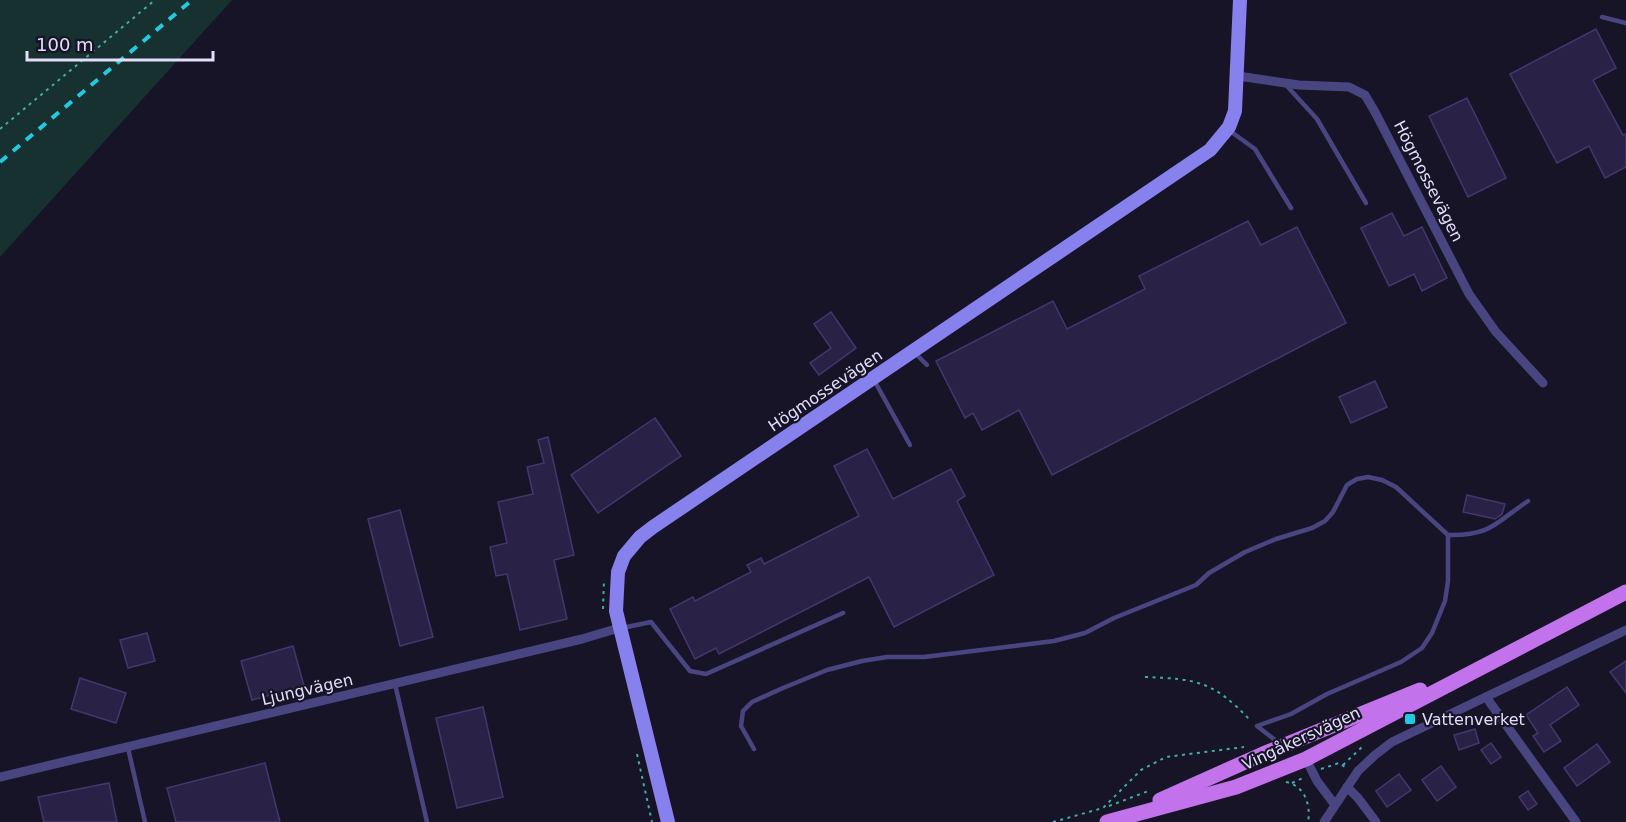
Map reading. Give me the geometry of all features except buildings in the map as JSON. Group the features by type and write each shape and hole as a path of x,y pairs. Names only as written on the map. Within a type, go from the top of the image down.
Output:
{"main road":[{"name":"Vingåkersvägen","path":"1112,820 1236,787 1306,759 1626,592"},
{"name":"Vingåkersvägen","path":"1112,820 1298,740 1491,662"},
{"path":"1298,740 1306,759"}],"street":[{"name":"Högmossevägen","path":"668,822 615,611 618,572 624,556 640,537 872,377 1210,150 1227,129 1235,111 1240,0"},
{"name":"Högmossevägen","path":"1238,76 1284,83 1349,87 1365,95 1469,294 1496,332 1543,383"},
{"name":"Ljungvägen","path":"0,777 127,745 395,684 619,628"},
{"path":"1324,822 1358,771 1392,742 1626,630"},
{"path":"1486,697 1576,822"},
{"path":"1306,759 1317,781 1335,805"},
{"path":"1347,788 1358,798 1376,822"}],"lane":[{"path":"1602,17 1626,23"},
{"path":"1284,83 1317,118 1366,203"},
{"path":"1227,129 1255,149 1291,208"},
{"path":"912,351 927,365"},
{"path":"872,377 910,445"},
{"path":"754,748 741,726 743,711 752,702 773,692 827,670 862,661 887,657 924,657 1054,641 1085,633 1114,618 1196,585 1209,573 1245,552 1312,528 1325,521 1333,512 1347,485 1357,479 1375,478 1396,487 1448,535 1468,536 1487,531 1528,501"},
{"path":"1298,740 1280,744 1257,726 1291,714 1327,694 1401,662 1422,648 1432,633 1445,601 1448,581 1448,535"},
{"path":"619,628 651,622 690,671 706,674 843,613"},
{"path":"395,684 427,822"},
{"path":"127,745 144,822"}],"path":[{"path":"0,129 155,0"},
{"path":"1145,676 1192,680 1212,687 1257,726"},
{"path":"1053,822 1103,808 1142,770 1166,757 1253,745 1269,737"},
{"path":"1343,765 1364,745"},
{"path":"1278,781 1292,783 1302,792 1310,810 1308,822"}],"green space":[{"path":"0,0 232,0 0,257"}],"railway":[{"path":"0,162 192,0"}],"place":[{"name":"Vattenverket","path":"1410,719"}]}
